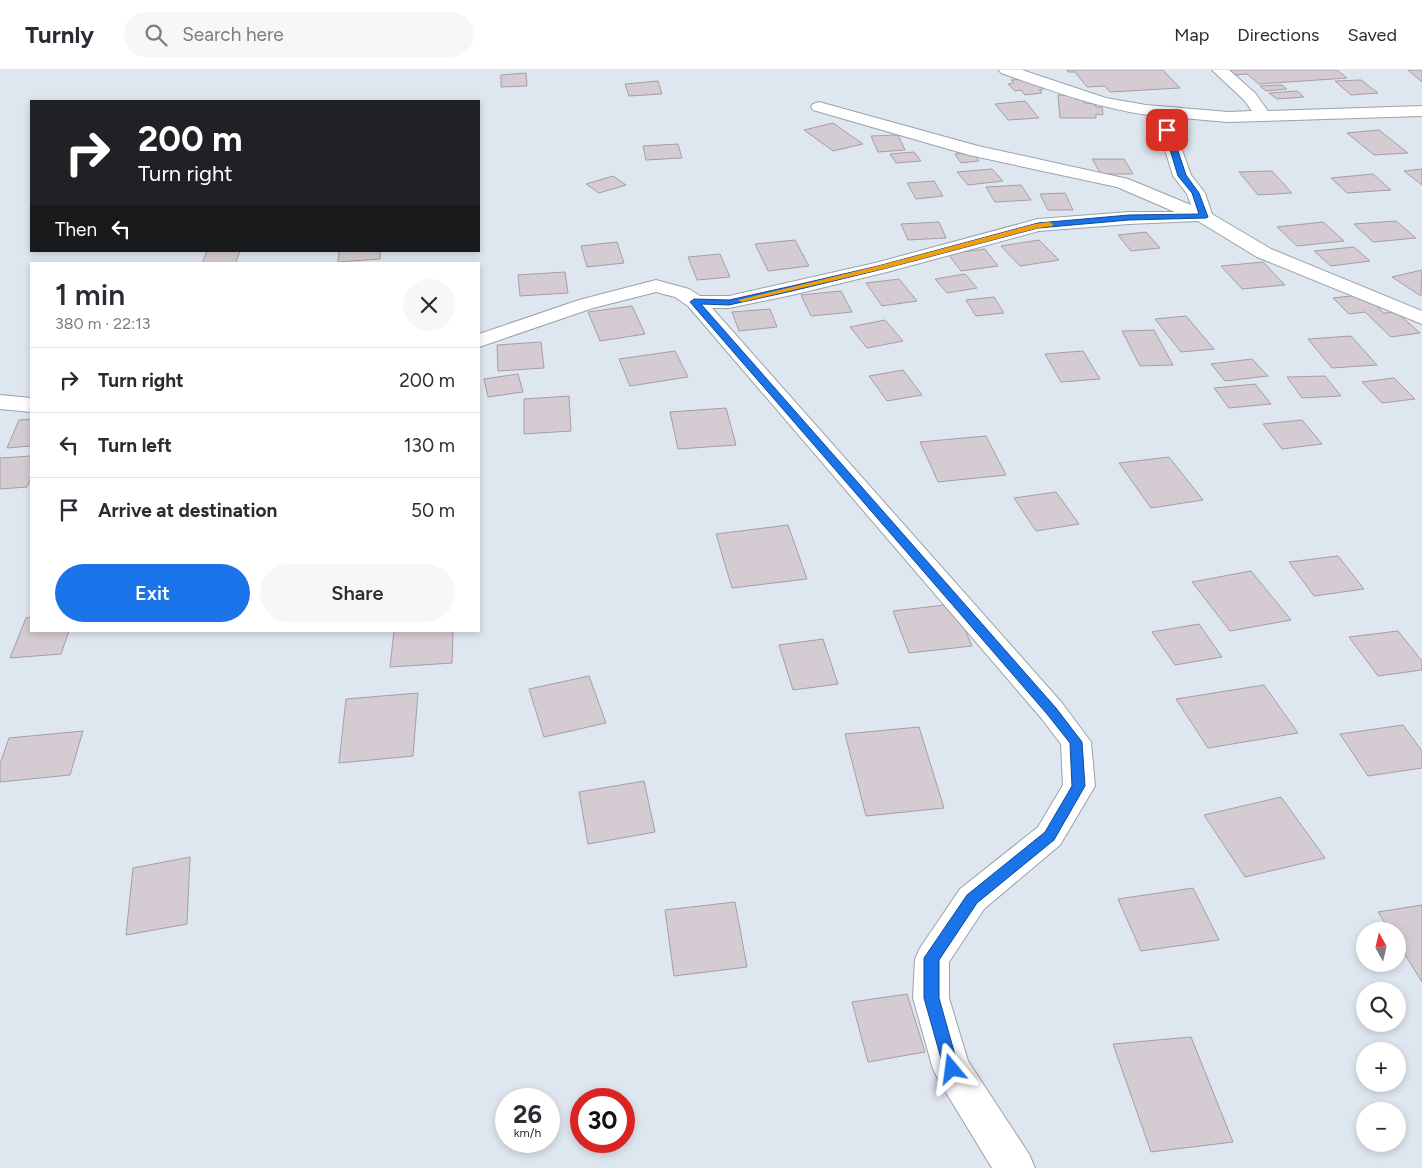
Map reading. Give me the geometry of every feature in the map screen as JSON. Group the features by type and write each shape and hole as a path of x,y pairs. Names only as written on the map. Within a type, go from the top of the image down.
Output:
{"street":[{"path":"1007,70 1103,102 1146,110 1228,117 1422,112"},
{"path":"1220,70 1249,98 1259,109 1262,116"},
{"path":"819,107 975,151 1122,183 1204,217 1264,253 1422,318"},
{"path":"1176,113 1167,130 1182,176 1196,193 1204,217"},
{"path":"694,302 729,302 792,289 880,268 1038,225 1129,218 1204,217"},
{"path":"480,341 586,304 656,286 682,293 694,302 1052,711 1076,742 1078,786 1050,836 972,899 932,958 931,998 952,1069 1016,1168"},
{"path":"2,405 30,404"}],"building":[{"path":"1067,70 1163,70 1180,88 1110,92 1105,86 1087,87 1075,72 1068,72"},
{"path":"1230,70 1337,70 1347,78 1259,84 1247,74 1235,75"},
{"path":"1408,70 1422,70 1422,82"},
{"path":"526,73 527,86 501,87 501,75"},
{"path":"1028,79 1037,83 1043,90 1039,90 1042,93 1025,95 1021,90 1015,91 1008,84 1014,83 1011,80"},
{"path":"1361,80 1378,93 1351,95 1335,81"},
{"path":"658,81 662,94 629,96 625,84"},
{"path":"1282,85 1287,89 1266,91 1260,86"},
{"path":"1297,91 1304,97 1277,99 1269,93"},
{"path":"1058,95 1075,96 1075,99 1084,100 1084,103 1102,107 1103,115 1096,114 1096,118 1060,118"},
{"path":"1025,101 1039,118 1008,120 995,104"},
{"path":"833,123 863,144 833,151 804,130"},
{"path":"1379,130 1408,153 1374,155 1347,133"},
{"path":"898,135 905,150 878,152 871,136"},
{"path":"678,144 682,158 646,160 643,146"},
{"path":"914,152 921,161 896,163 890,154"},
{"path":"973,153 979,161 961,163 955,154"},
{"path":"1092,159 1124,159 1133,174 1101,174"},
{"path":"992,169 1003,181 968,185 957,172"},
{"path":"1422,169 1422,185 1404,171"},
{"path":"1272,171 1292,193 1258,195 1239,172"},
{"path":"1373,174 1391,190 1347,193 1331,178"},
{"path":"613,176 626,185 599,193 586,184"},
{"path":"934,181 943,196 916,199 907,183"},
{"path":"1021,185 1031,200 995,202 986,187"},
{"path":"1065,193 1073,210 1048,210 1040,194"},
{"path":"1396,221 1416,238 1373,242 1354,224"},
{"path":"939,222 946,238 908,240 901,224"},
{"path":"1323,222 1344,241 1297,246 1277,227"},
{"path":"1146,232 1160,248 1131,251 1118,235"},
{"path":"795,240 809,266 768,271 755,244"},
{"path":"1039,240 1059,260 1020,266 1001,246"},
{"path":"617,242 624,263 587,267 581,246"},
{"path":"1354,247 1370,261 1331,266 1314,251"},
{"path":"985,249 998,266 961,271 948,254"},
{"path":"207,252 240,252 236,262 203,262"},
{"path":"339,252 380,252 380,259 338,262"},
{"path":"720,254 730,277 697,280 688,257"},
{"path":"1263,262 1285,285 1242,289 1221,266"},
{"path":"1422,270 1421,296 1392,277"},
{"path":"565,272 568,293 520,296 518,275"},
{"path":"965,274 977,288 947,293 935,279"},
{"path":"899,279 917,301 882,306 866,283"},
{"path":"841,291 852,312 811,316 801,295"},
{"path":"1359,295 1365,301 1371,301 1384,313 1396,312 1420,333 1391,337 1365,312 1349,314 1333,298"},
{"path":"994,297 1004,313 976,316 966,300"},
{"path":"632,306 645,334 600,341 588,312"},
{"path":"770,309 777,327 739,331 732,312"},
{"path":"1186,316 1214,349 1181,352 1155,319"},
{"path":"885,320 903,341 867,348 850,327"},
{"path":"1154,330 1173,365 1140,366 1122,331"},
{"path":"1351,336 1377,365 1332,368 1308,339"},
{"path":"541,342 544,368 498,371 497,345"},
{"path":"675,351 688,377 630,386 619,359"},
{"path":"1083,351 1100,379 1061,382 1045,354"},
{"path":"1252,359 1268,376 1225,381 1211,364"},
{"path":"903,370 922,395 887,401 869,376"},
{"path":"518,374 523,392 488,397 484,379"},
{"path":"1325,376 1341,396 1302,398 1287,377"},
{"path":"1394,378 1415,399 1382,403 1362,382"},
{"path":"1255,384 1271,404 1229,408 1214,388"},
{"path":"569,396 571,431 524,434 524,399"},
{"path":"726,408 736,445 678,449 670,412"},
{"path":"30,419 30,446 7,448 19,420"},
{"path":"1302,420 1322,444 1282,449 1263,424"},
{"path":"986,436 1006,475 938,482 920,442"},
{"path":"30,456 30,480 27,487 0,489 0,458"},
{"path":"1169,457 1203,500 1151,508 1119,463"},
{"path":"1056,492 1079,524 1036,531 1014,498"},
{"path":"788,525 807,579 732,588 716,534"},
{"path":"1338,556 1364,589 1314,596 1289,562"},
{"path":"1251,571 1291,620 1230,631 1192,582"},
{"path":"954,604 972,646 909,653 893,611"},
{"path":"30,617 30,632 69,632 61,654 10,658 26,618"},
{"path":"1199,624 1222,657 1175,665 1152,632"},
{"path":"1398,631 1422,661 1422,670 1378,676 1349,637"},
{"path":"394,632 453,632 452,663 390,667"},
{"path":"823,639 838,684 793,690 779,645"},
{"path":"589,676 606,723 544,737 529,689"},
{"path":"1264,685 1298,733 1208,748 1176,699"},
{"path":"418,693 413,756 339,763 346,699"},
{"path":"1403,725 1422,751 1422,768 1368,776 1340,734"},
{"path":"919,727 944,808 866,816 845,734"},
{"path":"83,731 70,775 0,782 0,764 9,738"},
{"path":"644,781 655,832 588,844 579,792"},
{"path":"1281,797 1325,858 1245,877 1204,815"},
{"path":"190,857 187,924 126,935 133,868"},
{"path":"1193,888 1219,940 1141,951 1118,899"},
{"path":"735,902 747,967 674,976 665,910"},
{"path":"1422,905 1422,982 1406,956 1406,922 1384,922 1378,912"},
{"path":"907,994 925,1052 868,1062 852,1002"},
{"path":"1191,1037 1233,1142 1151,1152 1113,1044"}],"slow traffic":[{"path":"742,300 880,268 1038,225 1049,224"}],"route":[{"path":"952,1069 931,998 932,958 972,899 1050,836 1078,786 1076,742 1052,711 694,302 729,302 792,289 880,268 1038,225 1129,218 1204,217 1196,193 1182,176 1167,130"}]}
